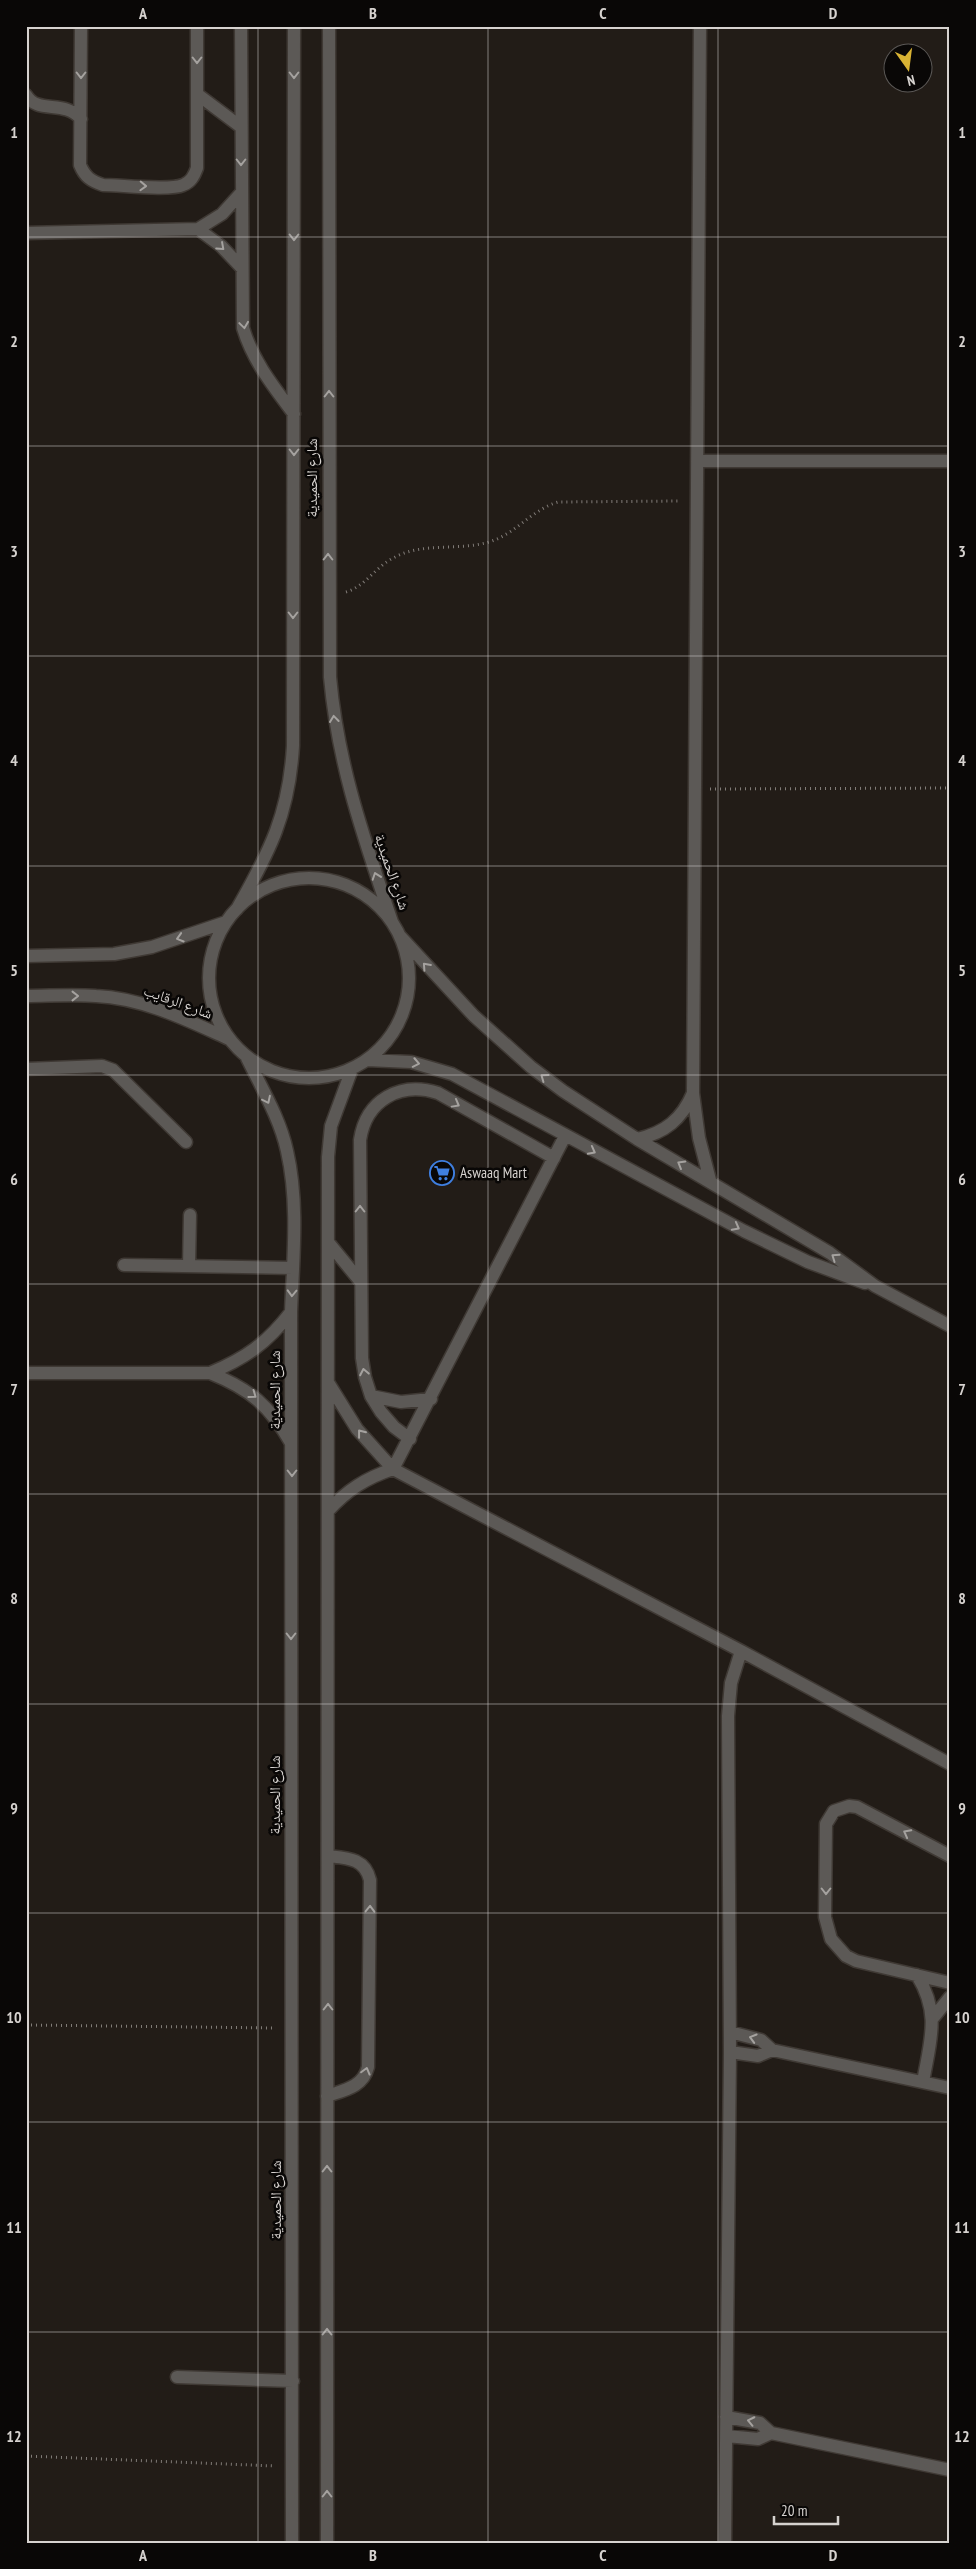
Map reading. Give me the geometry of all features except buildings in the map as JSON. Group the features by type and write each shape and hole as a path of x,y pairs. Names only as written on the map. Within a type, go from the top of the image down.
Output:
{"street":[{"path":"81,26 80,165 84,175 93,182 103,185 180,186 194,176 197,168 197,26"},
{"path":"241,26 241,193 244,328 249,348 259,366 294,414"},
{"name":"شارع الحميدية","path":"237,909 272,845 284,813 291,781 294,414 294,26"},
{"name":"شارع الحميدية","path":"329,26 328,592 330,677 340,754 352,802 392,922"},
{"path":"700,26 693,1094 699,1138 710,1180"},
{"path":"197,94 242,127"},
{"path":"26,95 36,105 69,108 81,118"},
{"path":"26,233 198,229 222,214 241,193"},
{"path":"198,229 221,246 242,268"},
{"path":"697,461 950,461"},
{"path":"400,936 409,969 406,1004 392,1035 367,1060 352,1069 337,1074 305,1078 274,1072 246,1056 229,1038 213,1007 209,981 211,955 226,922 237,909 266,888 300,879 318,879 352,888 381,908 400,936 474,1016 500,1041 563,1091 638,1139 710,1180 830,1253 875,1286"},
{"path":"26,956 114,954 152,947 226,922"},
{"name":"شارع الرقايب","path":"26,996 97,996 116,998 156,1008 229,1038"},
{"name":"شارع الحميدية","path":"246,1056 277,1120 287,1151 292,1182 292,2543"},
{"path":"367,1060 411,1062 452,1074 776,1247 875,1286 950,1326"},
{"path":"26,1069 102,1066 113,1070 186,1142"},
{"path":"327,2543 328,1142 335,1111 352,1069"},
{"path":"410,1439 394,1427 381,1412 371,1396 362,1358 360,1140 366,1117 382,1100 403,1090 426,1090 438,1093 554,1158"},
{"path":"638,1139 652,1136 672,1124 687,1108 693,1094"},
{"path":"328,1511 341,1496 357,1484 393,1469 565,1136"},
{"path":"189,1266 190,1215"},
{"path":"328,1242 360,1281"},
{"path":"124,1265 293,1268"},
{"path":"26,1373 210,1372 234,1362 256,1349 276,1332 291,1312"},
{"path":"210,1372 236,1383 259,1399 278,1420 292,1444"},
{"path":"328,1383 357,1429 393,1469 741,1651 950,1764"},
{"path":"371,1396 401,1402 430,1399"},
{"path":"725,2543 730,2052 728,1716 731,1683 741,1651"},
{"path":"950,1856 857,1807 841,1807 834,1811 826,1824 826,1917 831,1939 846,1956 856,1961 950,1983"},
{"path":"328,1856 358,1861 368,1872 370,1880 368,2067 363,2079 358,2084 328,2096"},
{"path":"918,1975 928,1996 933,2018 923,2082"},
{"path":"933,2018 950,1997"},
{"path":"730,2032 761,2040 772,2050 950,2088"},
{"path":"730,2052 758,2056 772,2050"},
{"path":"176,2377 292,2381"},
{"path":"726,2417 760,2423 771,2433 950,2470"},
{"path":"727,2436 758,2439 771,2433"}],"path":[{"path":"328,592 340,593 355,588 385,562 404,553 474,545 501,538 513,531 539,509 558,502 697,501"},
{"path":"695,789 950,788"},
{"path":"26,2024 292,2028"},
{"path":"26,2456 293,2467"}],"place":[{"name":"Aswaaq Mart","path":"442,1173"}]}
